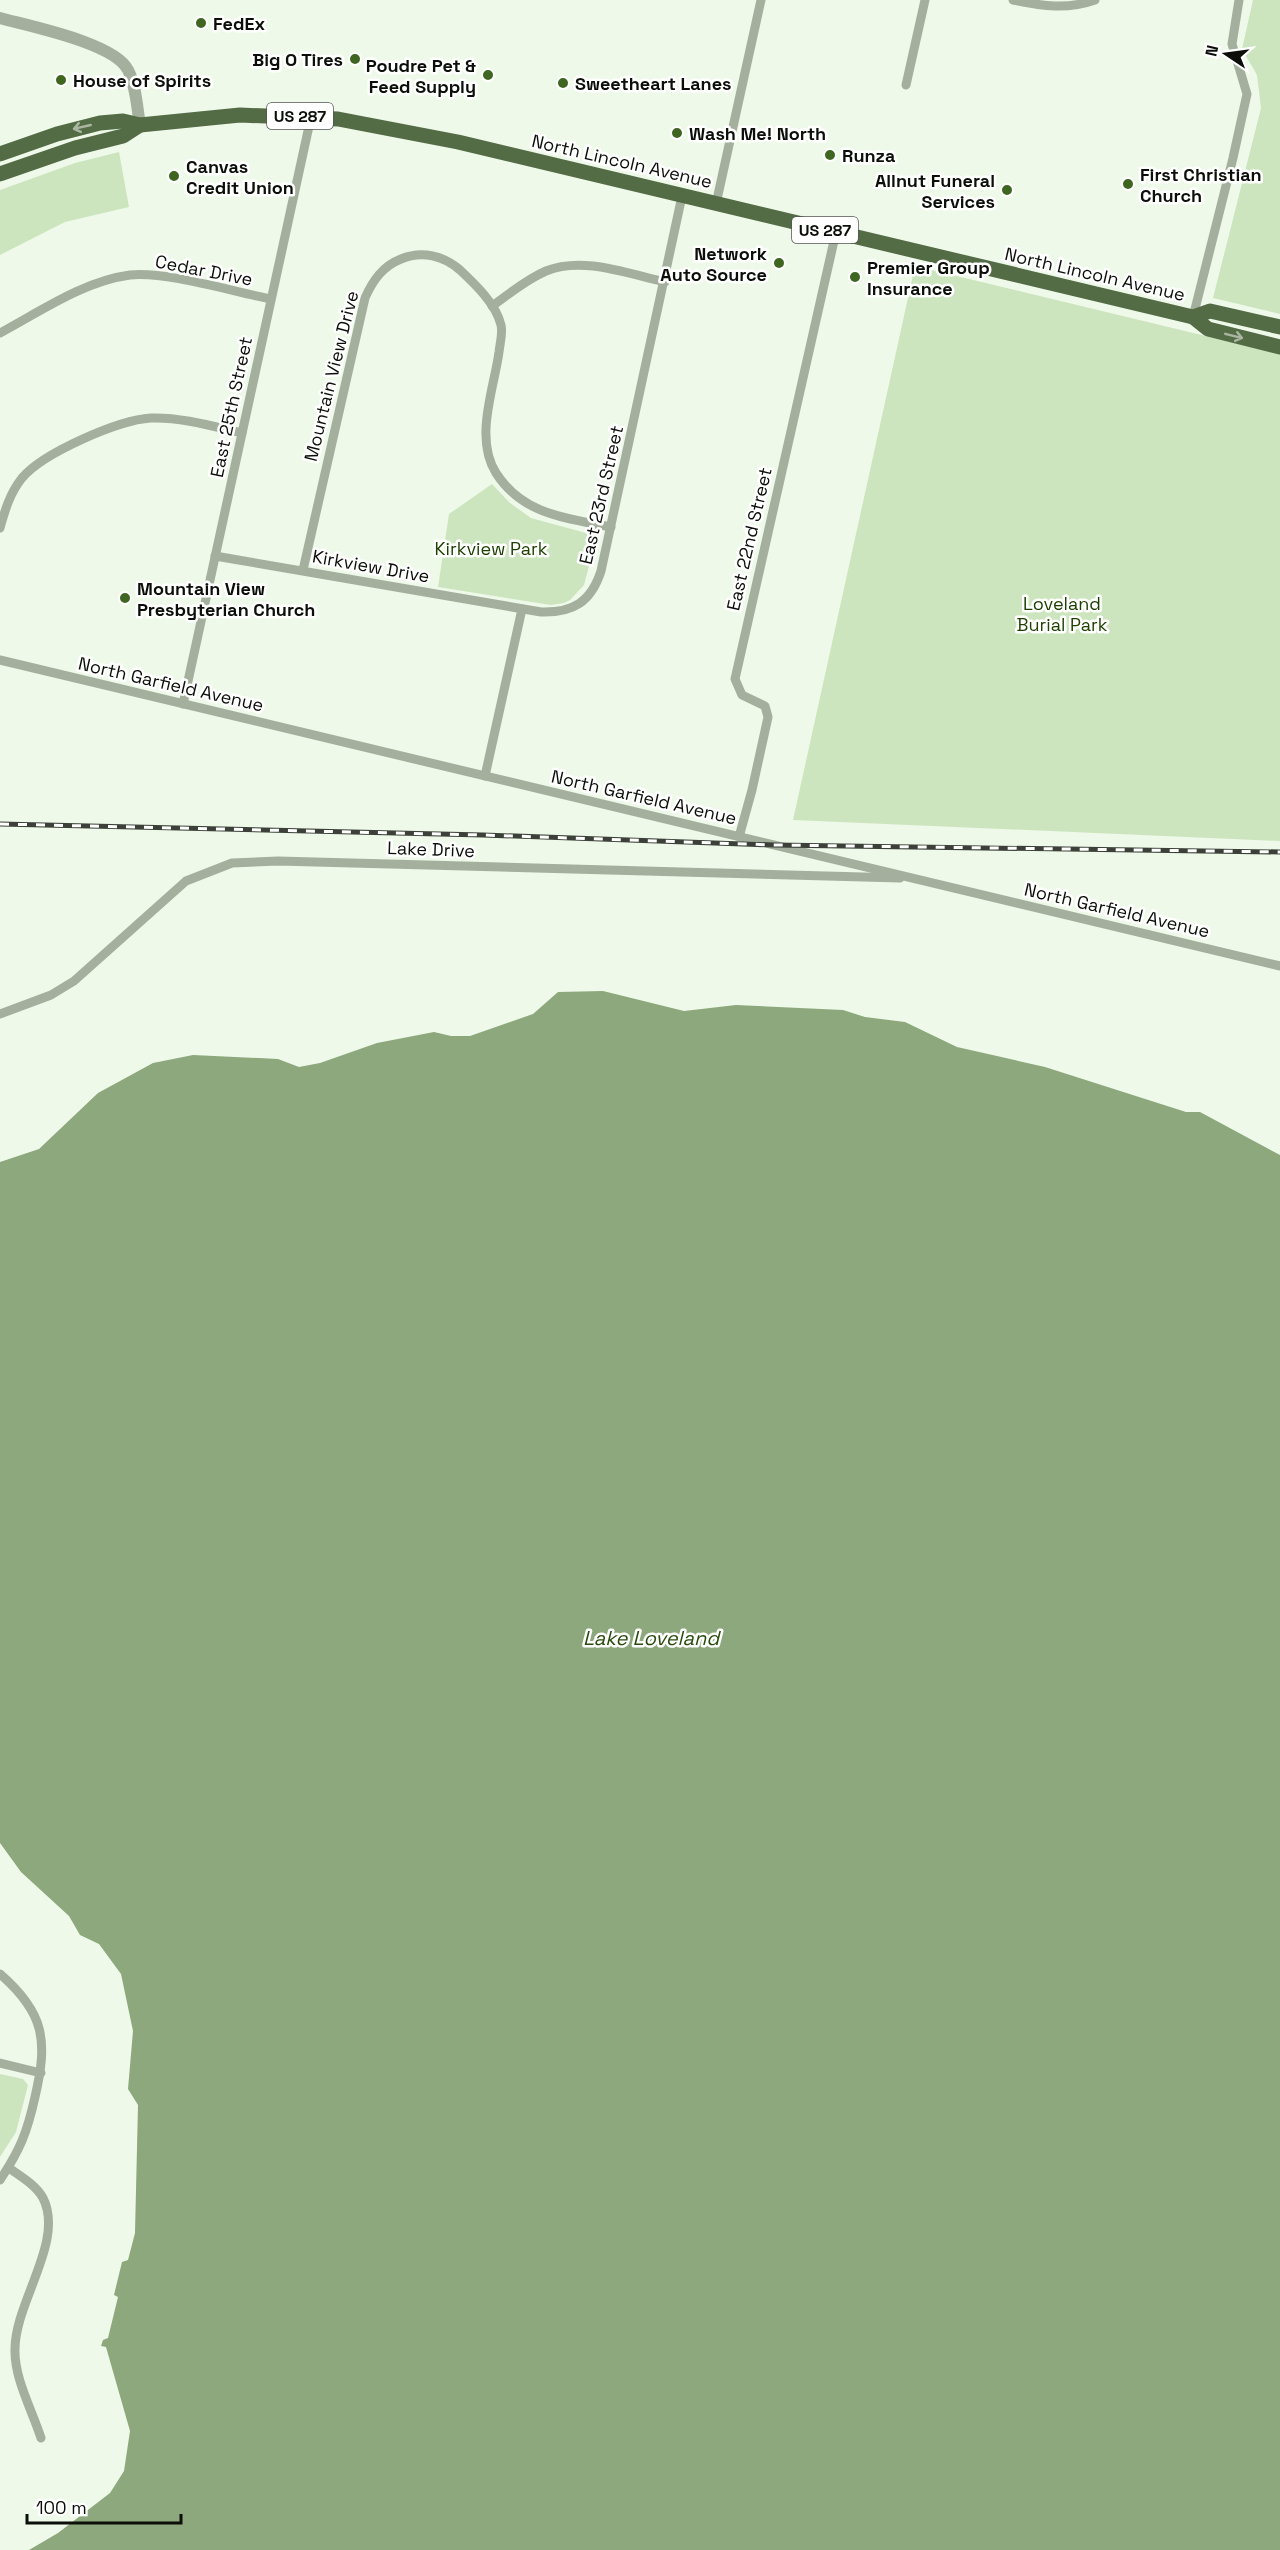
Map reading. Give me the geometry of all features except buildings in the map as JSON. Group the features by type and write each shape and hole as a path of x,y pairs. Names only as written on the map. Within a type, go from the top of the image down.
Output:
{"highway":[{"name":"North Lincoln Avenue","path":"140,125 240,115 311,117 458,142 1193,317 1210,311 1280,327"},
{"name":"US 287","path":"0,154 89,126 123,121 140,125"},
{"name":"US 287","path":"0,174 75,148 123,136 140,125"},
{"name":"US 287","path":"1193,317 1208,329 1280,347"}],"street":[{"path":"716,204 761,0"},
{"path":"906,85 925,0"},
{"path":"1013,0 1053,7 1073,6 1095,0"},
{"path":"1193,317 1233,158 1246,94 1232,44 1239,0"},
{"path":"0,18 82,41 120,61 130,74 140,125"},
{"name":"East 25th Street","path":"183,704 311,117"},
{"name":"East 23rd Street","path":"522,609 558,612 581,604 597,585 682,196"},
{"name":"East 22nd Street","path":"739,837 768,717 765,706 742,695 735,679 836,232"},
{"name":"Mountain View Drive","path":"303,570 360,318 370,286 387,265 408,256 428,255 454,265 492,306 501,324 502,332 487,429 488,452 495,471 508,490 541,512 611,527"},
{"path":"492,306 536,276 558,267 581,265 664,282"},
{"name":"Cedar Drive","path":"0,333 86,288 131,275 158,276 271,299"},
{"path":"0,528 9,499 29,471 55,454 112,427 138,420 163,418 190,421 242,433"},
{"name":"Kirkview Drive","path":"215,556 522,609"},
{"path":"485,776 522,609"},
{"name":"North Garfield Avenue","path":"0,660 1280,966"},
{"name":"Lake Drive","path":"0,1014 51,995 74,981 186,881 218,867 248,861 911,878"},
{"path":"0,1974 24,1997 43,2043 41,2073 27,2133 0,2181"},
{"path":"0,2063 41,2073"},
{"path":"9,2168 42,2197 51,2223 19,2317 15,2350 16,2366 41,2438"}],"green space":[{"path":"1253,0 1280,0 1280,314 1213,298 1261,108 1257,75 1242,49"},
{"path":"119,152 129,207 65,222 0,255 0,190 75,163"},
{"name":"Loveland Burial Park","path":"915,266 1280,354 1280,841 793,820"},
{"name":"Kirkview Park","path":"492,484 510,503 531,518 597,536 584,585 570,600 551,605 438,587 449,514"},
{"path":"0,2074 23,2079 28,2085 16,2132 0,2157"}],"water":[{"name":"Lake Loveland","path":"603,991 684,1011 736,1005 843,1010 865,1017 905,1022 957,1047 1045,1067 1186,1112 1200,1112 1280,1155 1280,2550 29,2550 58,2533 110,2493 124,2471 130,2431 106,2347 101,2346 103,2340 108,2338 118,2297 114,2295 122,2262 128,2260 135,2233 138,2105 128,2089 133,2031 121,1974 99,1944 80,1935 69,1916 21,1872 0,1843 0,1162 39,1149 98,1093 153,1063 193,1055 278,1059 299,1067 320,1063 377,1043 434,1032 451,1036 470,1036 533,1014 558,992"}],"railway":[{"path":"0,824 483,835 774,845 1280,852"}],"place":[{"name":"FedEx","path":"201,23"},
{"name":"Big O Tires","path":"355,59"},
{"name":"Poudre Pet & Feed Supply","path":"488,75"},
{"name":"House of Spirits","path":"61,80"},
{"name":"Sweetheart Lanes","path":"563,83"},
{"name":"Wash Me! North","path":"677,133"},
{"name":"Runza","path":"830,155"},
{"name":"Canvas Credit Union","path":"174,176"},
{"name":"First Christian Church","path":"1128,184"},
{"name":"Allnut Funeral Services","path":"1007,190"},
{"name":"Network Auto Source","path":"779,263"},
{"name":"Premier Group Insurance","path":"855,277"},
{"name":"Mountain View Presbyterian Church","path":"125,598"}]}
